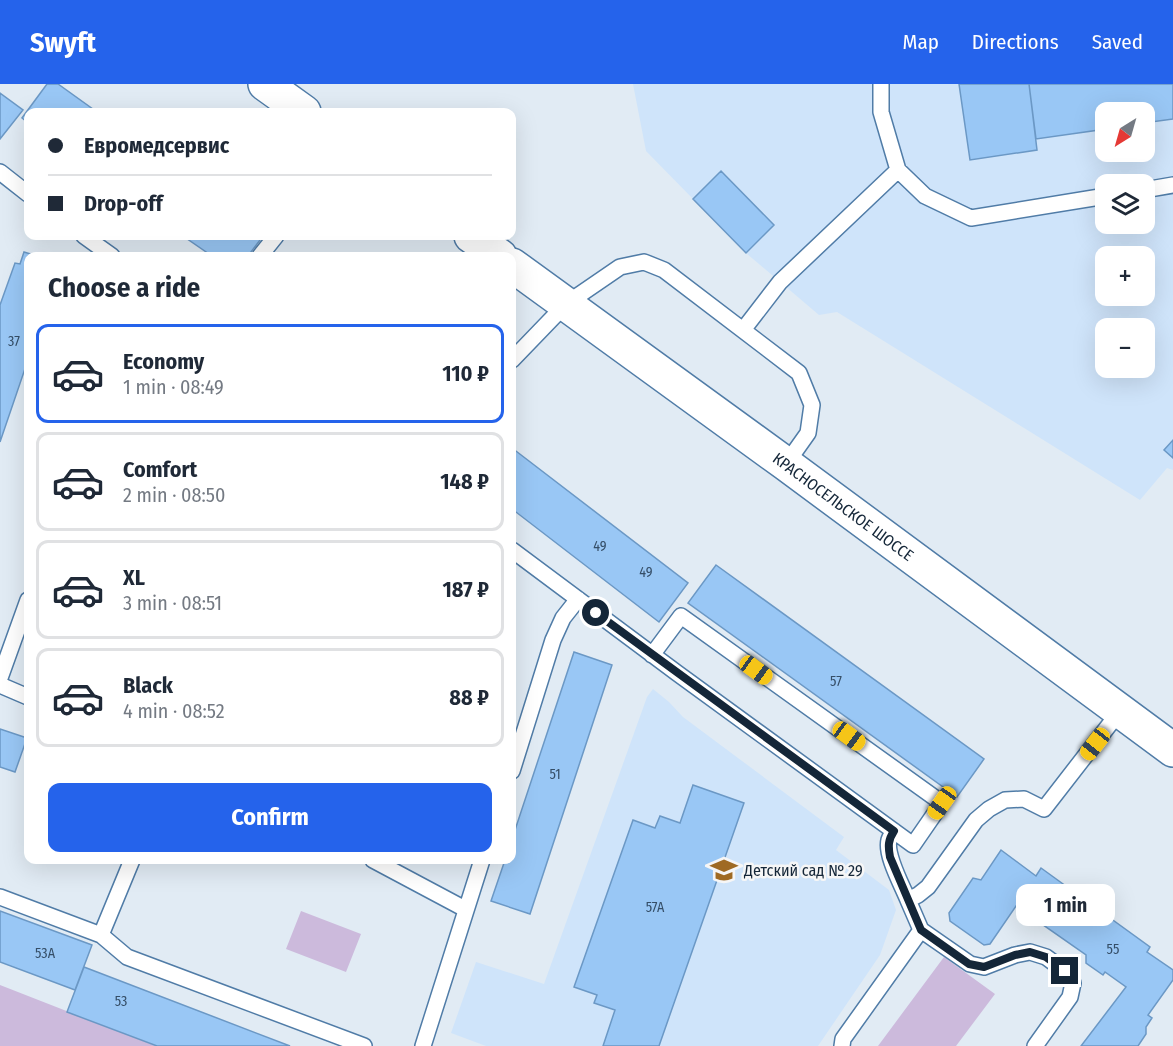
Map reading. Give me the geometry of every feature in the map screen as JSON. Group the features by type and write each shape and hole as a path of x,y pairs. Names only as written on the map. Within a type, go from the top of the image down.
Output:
{"main road":[{"path":"265,84 298,108"},
{"path":"477,240 494,252"},
{"name":"КРАСНОСЕЛЬСКОЕ ШОССЕ","path":"516,268 1173,750"}],"lane":[{"path":"881,84 880,112 898,170 925,196 971,218 1095,198"},
{"path":"743,330 780,282 898,170"},
{"path":"0,172 24,191"},
{"path":"1155,188 1173,185"},
{"path":"90,240 106,252"},
{"path":"263,252 273,240"},
{"path":"516,356 566,304 620,267 644,262 664,270 799,373 812,405 808,433 786,464"},
{"path":"516,553 652,655 913,845 942,803 681,616 652,655"},
{"path":"516,759 554,640 563,618 578,599"},
{"path":"0,678 24,611"},
{"path":"0,685 24,695"},
{"path":"908,900 928,887 976,820 989,808 1005,800 1024,799 1044,809 1120,711"},
{"path":"894,831 889,838 890,857 921,930 969,964 984,967 1030,952 1046,957 1065,971 1073,983 1070,997 1035,1046"},
{"path":"101,935 130,864"},
{"path":"381,864 465,909"},
{"path":"423,1046 481,864"},
{"path":"0,897 80,934 101,935 127,957 364,1046"},
{"path":"842,1046 843,1039 921,930"}],"shaded area":[{"path":"633,84 1173,84 1173,470 1167,468 1140,500 837,312 819,315 746,253 646,151"},
{"name":"Детский сад № 29","path":"653,689 683,717 844,837 836,850 889,890 896,910 880,955 818,1046 486,1046 451,1033 476,962 544,984 647,697"},
{"path":"301,911 361,934 346,972 286,949"},
{"path":"944,957 995,994 956,1046 878,1046"},
{"path":"0,985 156,1046 0,1046"}],"building":[{"path":"47,84 58,84 91,108 29,108"},
{"path":"959,84 1029,84 1037,150 970,160"},
{"path":"1029,84 1173,84 1173,119 1155,121 1155,102 1095,102 1095,131 1036,139"},
{"path":"0,93 23,110 0,139"},
{"path":"721,171 774,225 746,253 693,199"},
{"path":"189,240 260,240 251,252 206,252"},
{"path":"24,252 24,372 0,442 0,305 15,263 20,264"},
{"path":"1173,440 1173,458 1164,450"},
{"path":"516,451 688,583 659,622 516,512"},
{"path":"716,565 984,759 957,797 688,603"},
{"path":"574,652 612,665 530,914 491,901 504,864 516,864 516,827"},
{"path":"0,729 24,737 24,746 15,772 0,767"},
{"path":"693,785 744,803 659,1046 603,1046 615,1010 594,1003 597,995 574,987 633,820 655,828 660,816 680,823"},
{"path":"1001,850 1036,876 1041,868 1150,947 1147,952 1173,970 1173,980 1148,1015 1152,1018 1138,1046 1081,1046 1126,987 1105,972 1103,975 1086,963 1086,955 1016,906 990,944 984,945 950,921 949,913 973,878 981,880"},
{"path":"0,911 92,945 75,990 0,962"},
{"path":"84,967 290,1046 157,1046 67,1012"}],"place":[{"name":"Детский сад № 29","path":"724,870"}],"route":[{"path":"596,613 894,831 889,838 890,857 921,930 969,964 984,967 1030,952 1046,957 1065,971"}]}
